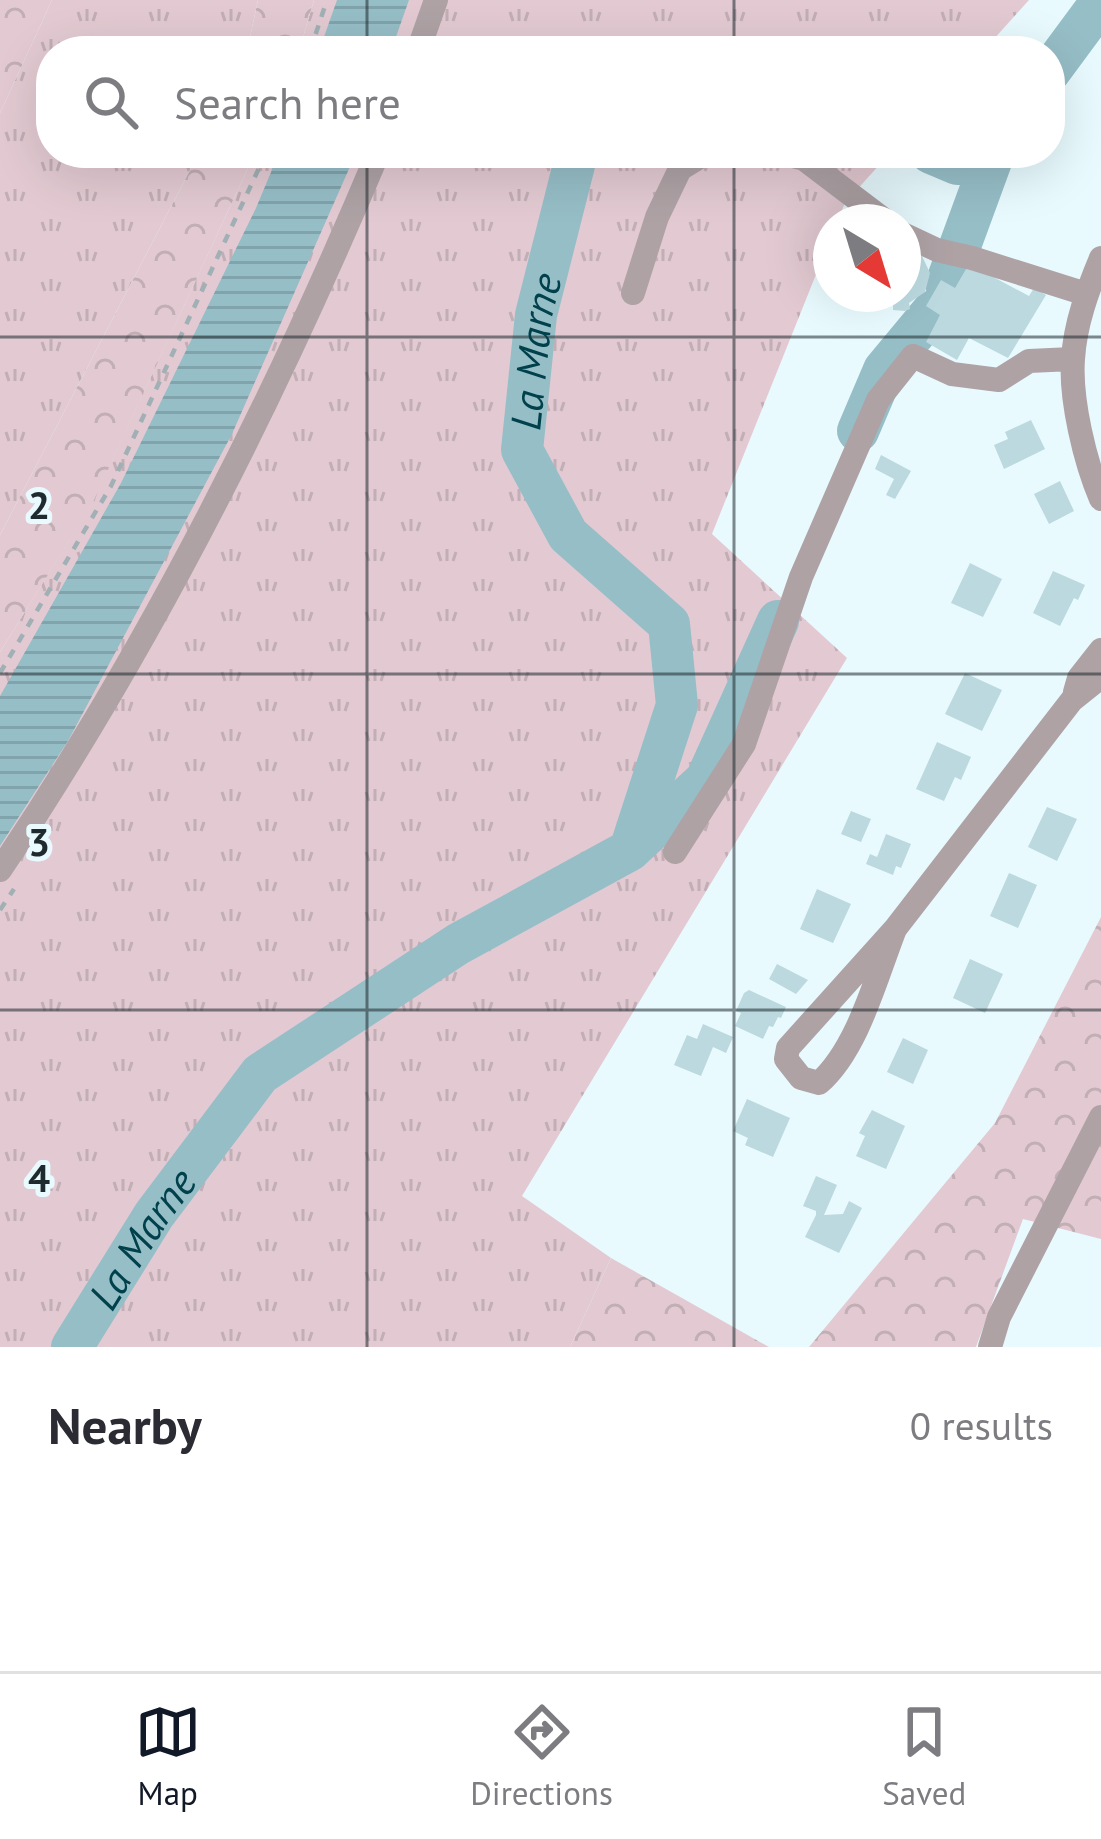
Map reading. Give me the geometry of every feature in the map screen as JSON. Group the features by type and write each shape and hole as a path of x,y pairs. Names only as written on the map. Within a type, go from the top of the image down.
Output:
{"street":[{"path":"423,36 436,0"},
{"path":"0,870 62,778 167,596 262,413 371,168"},
{"path":"633,293 657,217 682,168"},
{"path":"816,168 863,204"},
{"path":"921,242 1086,294"},
{"path":"1101,258 1086,294 1072,359 1079,428 1101,499"},
{"path":"675,852 744,744 809,557 878,400 913,356 952,374 999,380 1029,361 1072,359"},
{"path":"1072,700 1078,678 1101,650"},
{"path":"895,929 857,1027 833,1071 819,1083 801,1078 786,1059 788,1048 895,929 1072,700 1101,677"},
{"path":"990,1347 999,1317 1101,1117"}],"path":[{"path":"315,36 326,0"},
{"path":"0,673 111,486 259,168"}],"green space":[{"path":"0,0 52,0 0,113"},
{"path":"52,0 258,0 250,36 36,36 36,168 191,168 0,535 0,113"},
{"path":"258,0 314,0 303,36 250,36"},
{"path":"314,0 1029,0 997,36 303,36"},
{"path":"191,168 248,168 92,504 0,652 0,535"},
{"path":"248,168 876,168 845,204 813,204 813,282 712,534 847,658 522,1196 611,1258 570,1347 0,1347 0,652 92,503"},
{"path":"1101,917 1101,1239 1023,1219 976,1347 809,1347 995,1123"},
{"path":"611,1258 769,1347 570,1347"}],"water":[{"path":"337,0 409,0 396,36 324,36"},
{"path":"273,168 349,168 232,434 68,741 0,846 0,696 121,483"}],"building":[{"path":"921,256 930,273 921,295"},
{"path":"969,264 1029,296 1034,288 1046,295 1008,358 969,338 957,360 926,342 940,315 926,306 941,280 955,288"},
{"path":"1031,420 1045,449 1004,469 994,445 1008,439 1005,432"},
{"path":"881,455 911,471 895,499 886,495 894,479 875,469"},
{"path":"1060,481 1074,511 1049,524 1034,494"},
{"path":"970,563 1002,579 983,617 951,603"},
{"path":"1053,571 1085,585 1060,626 1033,613"},
{"path":"965,673 1002,690 982,731 945,714"},
{"path":"937,742 971,757 944,801 916,789"},
{"path":"1047,807 1077,819 1057,861 1028,847"},
{"path":"851,811 871,819 861,842 841,834"},
{"path":"886,834 911,844 893,875 866,864 870,854 877,857"},
{"path":"1009,873 1037,885 1018,928 990,916"},
{"path":"817,889 851,904 833,943 800,929"},
{"path":"970,959 1003,974 985,1013 953,998"},
{"path":"777,964 808,980 796,994 769,979"},
{"path":"749,990 786,1007 763,1039 735,1026 741,1013 736,1011"},
{"path":"703,1024 733,1037 726,1053 713,1047 701,1076 674,1065 687,1035 697,1039"},
{"path":"903,1038 928,1050 913,1084 887,1072"},
{"path":"747,1099 790,1118 773,1157 745,1145 748,1138 733,1131"},
{"path":"872,1110 905,1126 886,1169 856,1156 865,1136 859,1133"},
{"path":"816,1176 837,1185 824,1215 843,1214 849,1201 862,1208 839,1253 805,1237 816,1211 803,1206"}],"waterway":[{"name":"La Marne","path":"1065,51 1101,2"},
{"name":"La Marne","path":"72,1347 154,1215 260,1074 458,944 630,850 677,705 669,624 568,535 522,450 536,315 573,168"},
{"name":"La Marne","path":"946,284 989,168"},
{"name":"La Marne","path":"858,431 884,370 933,311"},
{"name":"La Marne","path":"633,847 706,780 778,621"}]}
